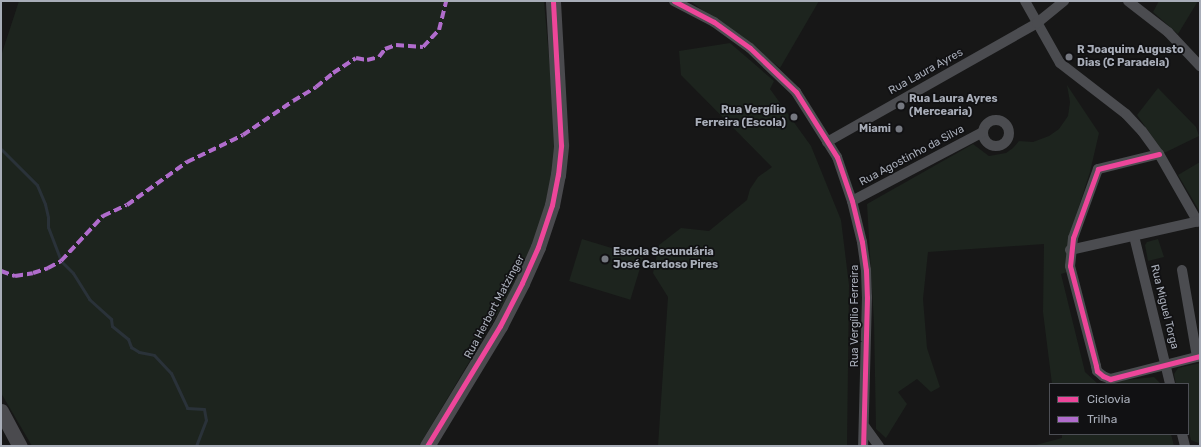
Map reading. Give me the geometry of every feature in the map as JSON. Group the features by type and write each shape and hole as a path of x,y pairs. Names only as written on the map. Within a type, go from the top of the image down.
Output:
{"street":[{"name":"Rua Herbert Matzinger","path":"427,446 496,332 522,283 538,247 552,205 558,175 561,144 552,1"},
{"name":"Rua Vergílio Ferreira","path":"674,1 714,22 750,48 796,92 837,157 852,201 862,242 866,270 865,427 863,446"},
{"path":"1025,1 1060,63 1126,114 1142,131 1159,154 1199,221 1070,250"},
{"name":"Rua Laura Ayres","path":"827,142 1037,23 1064,1"},
{"path":"1128,1 1168,32 1200,66"},
{"name":"Rua Agostinho da Silva","path":"852,201 983,132"},
{"path":"1159,154 1098,169 1073,238 1070,250 1070,266 1097,371 1110,379 1198,356 1182,270"},
{"name":"Rua Miguel Torga","path":"1134,236 1170,383"},
{"path":"1,411 20,446"},
{"path":"865,427 879,446"},
{"path":"1182,435 1185,446"}],"shaded area":[{"path":"19,1 544,1 555,127 553,169 543,214 528,257 506,300 419,446 32,446 1,393 1,56"},
{"path":"690,1 819,1 780,68"},
{"path":"1159,1 1198,1 1178,34 1153,12"},
{"path":"730,43 774,81 770,89 811,146 841,220 849,285 847,446 658,446 668,297 653,273 659,245 681,228 709,231 747,200 750,189 758,177 772,167 681,75 679,51"},
{"path":"1067,85 1099,133 1090,172 1070,234 1067,272 1061,274 1085,372 1097,383 1052,383 1043,312 1044,244 928,252 923,299 927,348 940,387 931,392 917,379 898,392 907,404 886,438 876,429 874,322 867,204 973,144 989,156 1006,153 1019,141 1033,142 1049,136 1059,129 1068,116 1070,102"},
{"path":"1158,88 1196,127 1199,136 1164,153 1137,115"},
{"path":"1200,162 1200,212 1178,175"},
{"path":"582,239 643,258 630,300 569,281"},
{"path":"1158,239 1164,257 1148,261 1145,245 1147,242"},
{"path":"1200,363 1200,442 1198,443 1191,440 1189,432 1189,383 1176,383 1174,374 1178,368"},
{"path":"1154,377 1160,383 1097,383"},
{"path":"1062,435 1171,435 1174,446 1032,446 1062,438"}],"waterway":[{"path":"1,149 37,185 45,204 48,217 48,227 61,261 73,273 89,299 111,319 112,326 128,339 131,347 139,352 154,355 171,373 187,408 204,409 206,420 196,446"}],"marked path":[{"path":"1,271 15,276 33,273 48,268 61,261 103,216 127,205 187,162 243,135 316,87 333,73 356,58 367,60 379,57 385,49 396,45 423,47 439,30 446,1"}],"cycle path":[{"path":"427,446 500,326 538,247 552,205 558,175 561,145 553,1"},
{"path":"674,1 714,22 750,48 796,92 837,157 852,201 862,242 866,270 867,297 863,446"},
{"path":"1159,154 1098,169 1073,238 1070,266 1097,371 1103,376 1110,379 1200,356"}],"place":[{"name":"R Joaquim Augusto Dias (C Paradela)","path":"1069,57"},
{"name":"Rua Laura Ayres (Mercearia)","path":"901,106"},
{"name":"Rua Vergílio Ferreira (Escola)","path":"794,117"},
{"name":"Miami","path":"899,129"},
{"name":"Escola Secundária José Cardoso Pires","path":"605,259"}]}
